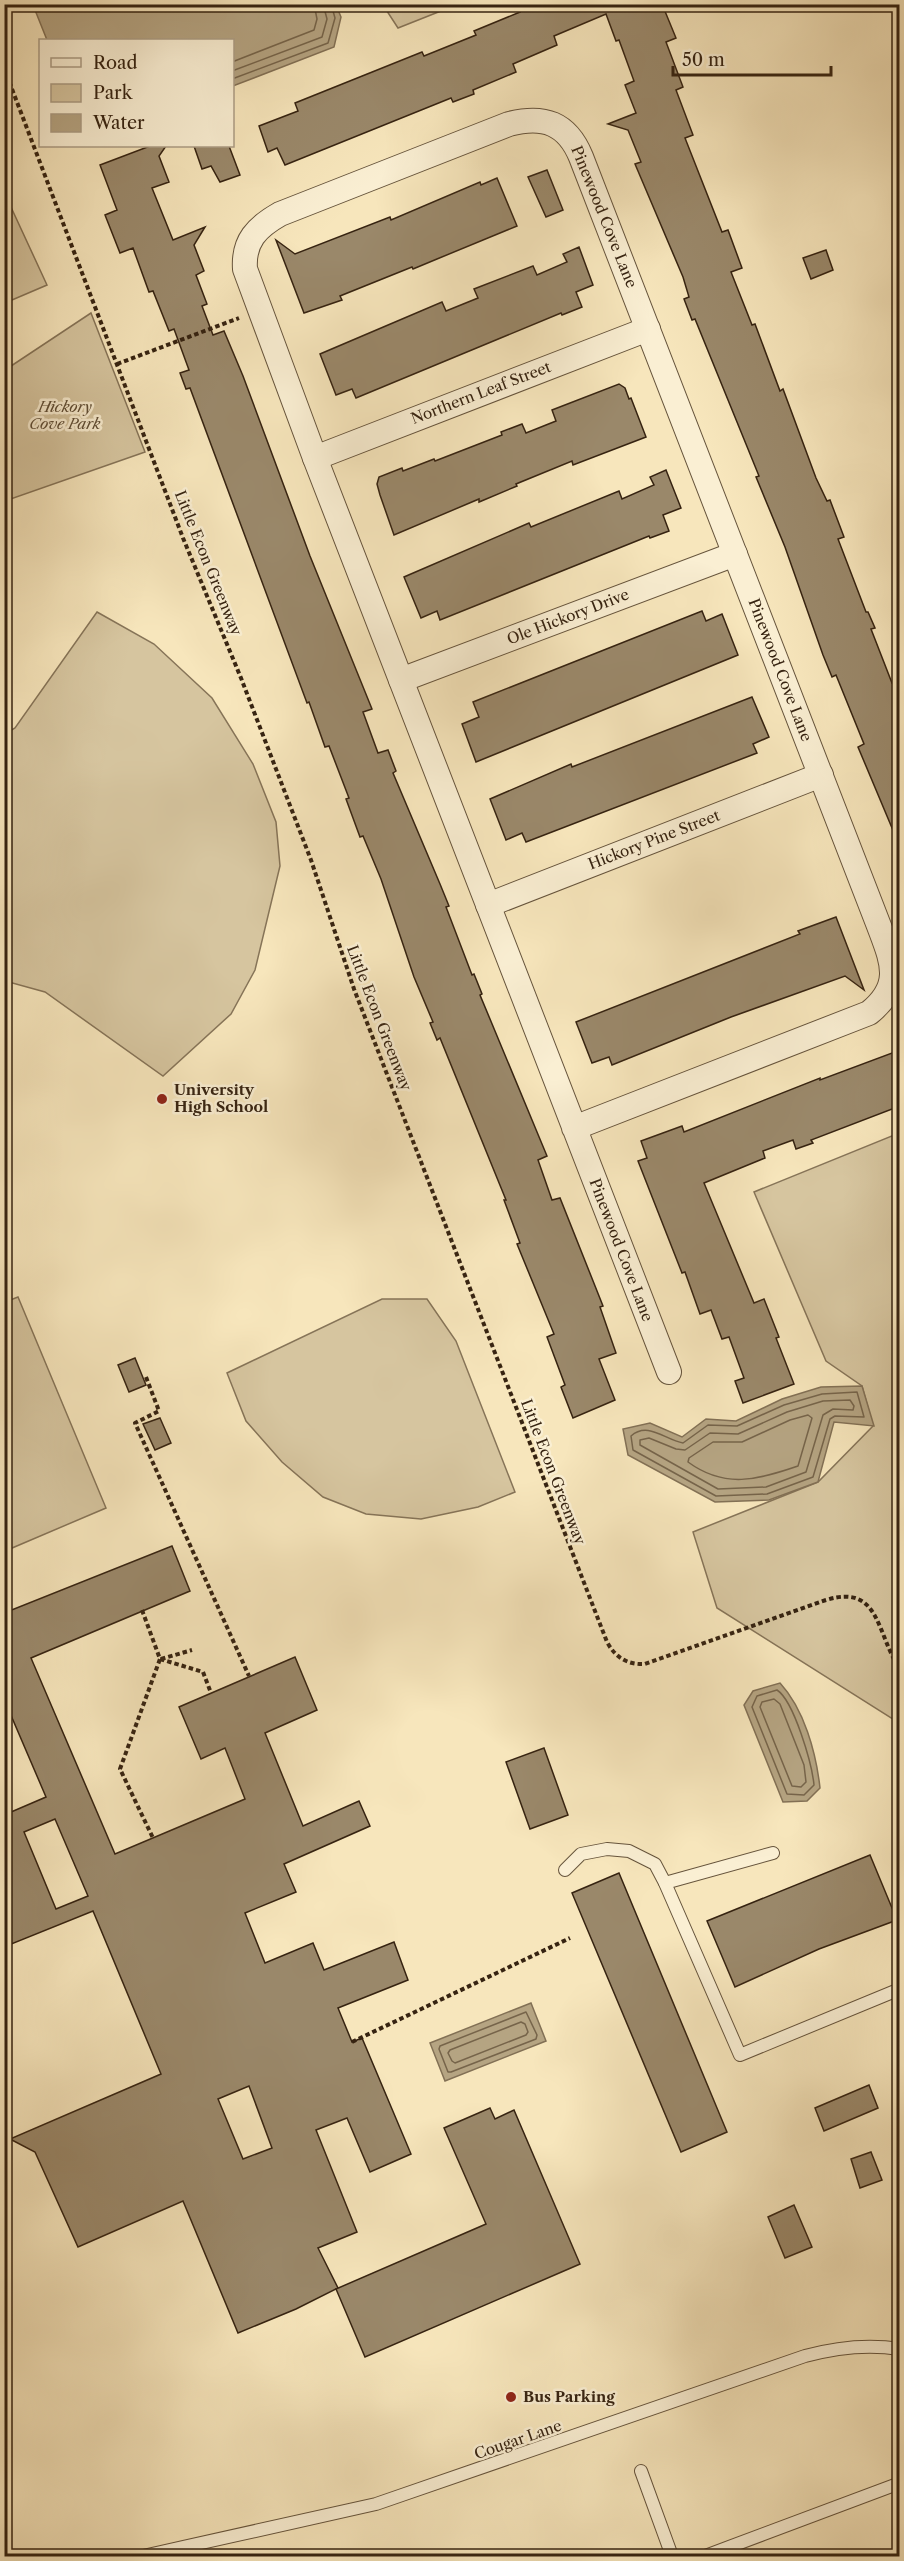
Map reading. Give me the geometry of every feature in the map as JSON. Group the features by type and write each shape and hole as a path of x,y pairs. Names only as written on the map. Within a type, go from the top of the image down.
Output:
{"street":[{"name":"Pinewood Cove Lane","path":"574,1128 869,1013 881,1004 890,990 893,974 889,922 821,775 581,157 569,136 560,128 536,120 509,124 295,207 265,223 249,242 244,255 249,284 315,458 574,1128 669,1372"},
{"name":"Northern Leaf Street","path":"315,458 648,329"},
{"name":"Ole Hickory Drive","path":"401,680 735,554"},
{"name":"Hickory Pine Street","path":"488,905 821,775"}],"lane":[{"path":"566,1870 581,1854 607,1849 629,1851 655,1864 740,2055 900,1989"},
{"path":"665,1883 773,1853"},
{"name":"Cougar Lane","path":"143,2556 376,2504 819,2352 879,2346 900,2349"},
{"path":"641,2470 672,2556"},
{"path":"705,2556 900,2482"}],"path":[{"name":"Little Econ Greenway","path":"4,68 183,538 237,668 311,860 348,972 606,1642 620,1658 636,1665 645,1664 826,1600 836,1597 856,1597 865,1600 871,1609 887,1648 900,1669"},
{"path":"117,364 239,318"},
{"path":"146,1377 159,1411 135,1423 249,1676"},
{"path":"142,1610 160,1659 120,1769 153,1838"},
{"path":"160,1659 192,1650"},
{"path":"160,1659 203,1672 211,1693"},
{"path":"352,2042 570,1938"}],"green space":[{"path":"383,5 456,5 398,28"},
{"path":"4,192 47,285 5,303 4,303"},
{"name":"Hickory Cove Park","path":"91,313 145,452 5,501 5,370"},
{"path":"97,612 154,644 212,698 253,764 276,822 280,866 255,970 231,1014 163,1076 45,992 5,981 5,734 15,728"},
{"path":"899,1133 899,1723 717,1608 693,1532 818,1482 873,1426 862,1386 826,1361 754,1192"},
{"path":"18,1297 106,1508 5,1551 5,1302"},
{"path":"382,1299 427,1299 456,1341 515,1492 478,1507 421,1519 366,1514 323,1497 282,1462 246,1421 227,1373"}],"water":[{"path":"33,5 336,5 341,17 334,47 234,86 234,39 47,39"},
{"path":"862,1386 874,1426 834,1422 818,1482 769,1500 715,1502 628,1455 623,1429 650,1423 682,1437 706,1419 736,1421 782,1399 821,1387"},
{"path":"780,1683 796,1705 812,1746 820,1788 807,1801 783,1802 744,1705 753,1691"},
{"path":"531,2003 546,2041 445,2081 430,2043"}],"building":[{"path":"516,4 662,4 676,38 666,42 683,87 676,90 693,135 685,138 722,232 728,230 742,268 731,272 752,325 755,324 780,391 783,389 816,478 827,501 830,500 844,537 838,539 866,612 875,628 871,629 892,683 900,680 900,847 858,747 864,744 836,675 832,677 823,655 785,547 756,477 759,476 695,319 692,320 684,299 689,297 683,277 635,164 641,162 628,130 608,124 636,113 625,85 634,81 619,40 616,41 606,14 554,36 557,45 513,64 516,72 473,90 474,94 453,102 451,98 285,165 277,148 268,152 259,126 298,111 295,103 422,52 424,56 476,35 474,31 520,12"},
{"path":"147,147 165,147 159,156 169,182 152,188 173,240 205,227 194,245 204,271 196,275 207,304 202,306 213,335 224,331 243,376 310,556 372,709 363,712 378,753 388,750 396,771 393,773 449,906 446,907 472,975 474,974 482,994 480,995 547,1156 538,1160 552,1200 560,1198 603,1306 600,1307 616,1353 599,1359 615,1400 573,1418 561,1387 565,1385 547,1337 554,1334 517,1244 520,1243 504,1200 506,1200 440,1038 437,1040 430,1023 433,1022 414,977 381,879 363,836 360,837 346,799 349,798 329,746 325,747 309,702 307,703 190,388 186,389 180,373 189,370 174,329 169,331 153,291 149,292 133,248 120,253 105,215 117,210 100,165"},
{"path":"194,147 229,147 240,175 220,182 211,166 202,169"},
{"path":"547,170 563,210 546,217 528,177"},
{"path":"497,178 517,226 340,296 342,300 304,313 276,240 295,254 390,217 391,220 480,182 481,185"},
{"path":"579,247 593,285 576,292 582,307 562,315 561,313 356,398 352,389 336,395 320,354 442,302 446,311 478,298 474,289 533,266 537,275 567,262 563,254"},
{"path":"826,250 833,270 811,279 803,258"},
{"path":"619,384 625,388 629,399 631,398 646,437 573,465 572,461 479,502 479,499 394,535 377,484 379,477 402,468 403,471 434,459 435,461 502,435 501,432 522,424 526,433 556,421 552,410"},
{"path":"666,470 681,508 663,515 669,531 650,538 649,536 440,620 437,611 421,618 404,577 529,523 531,527 619,491 622,499 654,485 650,477"},
{"path":"702,611 706,621 722,614 738,655 476,762 462,724 479,717 473,702"},
{"path":"752,697 769,737 753,744 757,753 526,842 522,833 506,840 490,799 571,764 572,767"},
{"path":"836,917 864,990 845,976 731,1017 612,1065 609,1057 592,1063 576,1022 800,934 798,931"},
{"path":"900,1050 900,1106 811,1140 813,1143 796,1149 793,1140 763,1151 765,1158 704,1183 754,1303 764,1299 794,1384 743,1403 735,1381 744,1378 729,1337 722,1339 711,1310 700,1314 685,1272 682,1273 638,1161 647,1158 641,1141 682,1126 684,1132 820,1078 820,1080"},
{"path":"135,1358 146,1385 129,1392 118,1365"},
{"path":"160,1418 171,1443 155,1450 143,1424"},
{"path":"172,1546 190,1591 31,1658 115,1854 245,1799 225,1748 201,1759 179,1707 295,1657 317,1710 265,1733 303,1826 359,1801 370,1826 284,1864 296,1892 245,1913 265,1963 313,1943 324,1970 394,1942 408,1980 338,2008 352,2042 362,2038 411,2154 370,2172 347,2118 316,2130 357,2232 318,2248 338,2288 296,2309 238,2333 183,2201 78,2247 35,2152 10,2139 161,2074 93,1911 4,1947 4,1815 46,1797 4,1699 4,1613","holes":["55,1819 88,1896 56,1909 24,1832","249,2086 272,2148 243,2159 218,2099"]},
{"path":"544,1748 568,1815 530,1829 506,1762"},
{"path":"870,1855 897,1920 819,1949 735,1987 707,1921"},
{"path":"619,1873 727,2132 681,2152 572,1893"},
{"path":"869,2085 878,2108 824,2131 815,2108"},
{"path":"490,2108 495,2119 514,2110 580,2264 365,2357 336,2289 486,2224 444,2128"},
{"path":"871,2152 882,2180 860,2188 851,2159"},
{"path":"794,2205 812,2247 785,2258 768,2217"}],"place":[{"name":"University High School","path":"162,1099"},
{"name":"Bus Parking","path":"511,2397"}]}
